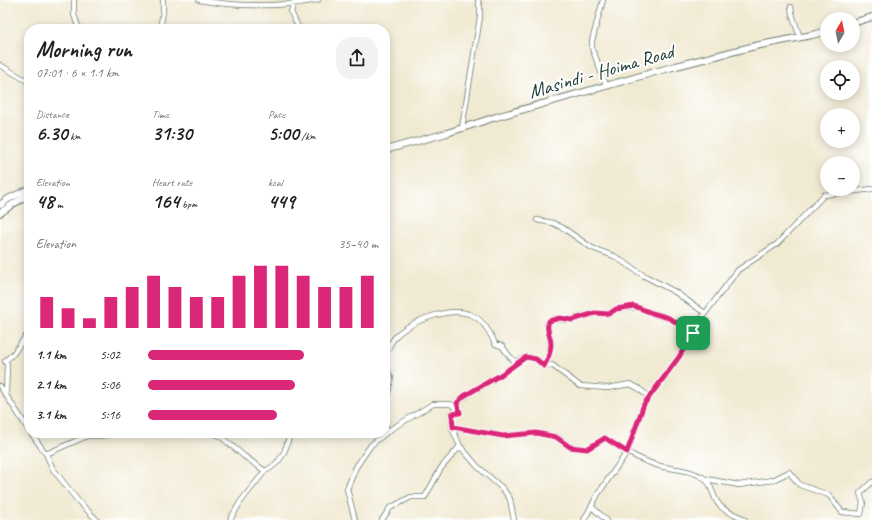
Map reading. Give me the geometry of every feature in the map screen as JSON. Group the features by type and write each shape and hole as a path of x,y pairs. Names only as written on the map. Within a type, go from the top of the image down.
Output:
{"main road":[{"path":"860,21 872,17"},
{"name":"Masindi - Hoima Road","path":"390,149 676,66 755,46 820,33"},
{"path":"0,205 8,199 24,191"},
{"path":"0,213 24,198"}],"street":[{"path":"74,0 74,15 77,24"},
{"path":"161,24 163,0"},
{"path":"199,0 247,5 318,0"},
{"path":"462,128 480,17 478,0"},
{"path":"603,0 592,41 592,48 593,55 606,85"},
{"path":"294,2 291,12 297,24"},
{"path":"791,7 792,17 796,24 800,38"},
{"path":"0,65 24,79"},
{"path":"584,520 598,494 627,452 644,404 679,357 697,324 738,270 777,244 824,195 872,189"},
{"path":"537,220 553,223 564,228 592,248 614,256 643,275 675,292 705,313"},
{"path":"544,366 548,359 551,343 547,324 549,321 555,319 572,320 595,313 609,314 616,309 634,306 669,318 693,333"},
{"path":"390,345 398,333 415,323 439,314 456,312 470,314 484,325 495,344 502,346 510,358 517,363"},
{"path":"6,394 7,364 3,361 13,354 24,339"},
{"path":"460,413 457,403 464,396 502,374 522,359 530,357 536,359 544,366 552,365 580,386 608,388 630,384 638,388 649,397"},
{"path":"0,386 24,422"},
{"path":"390,431 433,404 450,404 460,413"},
{"path":"460,413 452,414 452,428 455,437 460,446 477,466 503,489 510,499 514,520"},
{"path":"453,427 503,436 536,433 556,437 570,447 587,449 605,438 627,452 659,466 687,470 706,479 739,484 773,480 789,472 800,485 829,495 842,512 861,514 863,503 860,493 872,482"},
{"path":"35,438 46,454 53,469 78,500 97,520"},
{"path":"46,454 82,438"},
{"path":"222,438 265,471"},
{"path":"230,520 241,501 265,471 273,467 286,450 289,438"},
{"path":"355,520 347,489 356,467 371,445 381,438"},
{"path":"382,520 390,508 411,497 425,497 441,468 460,446"},
{"path":"706,479 718,504 730,514 739,515 745,520"},
{"path":"592,507 606,520"}],"route":[{"path":"634,306 669,318 693,333 679,357 644,404 627,452 605,438 587,449 570,447 556,437 536,433 503,436 453,427 452,414 460,413 457,403 464,396 488,383 526,357 536,359 544,366 548,359 551,343 547,324 549,321 560,318 572,320 581,316 595,313 609,314 616,309 634,306"}]}
